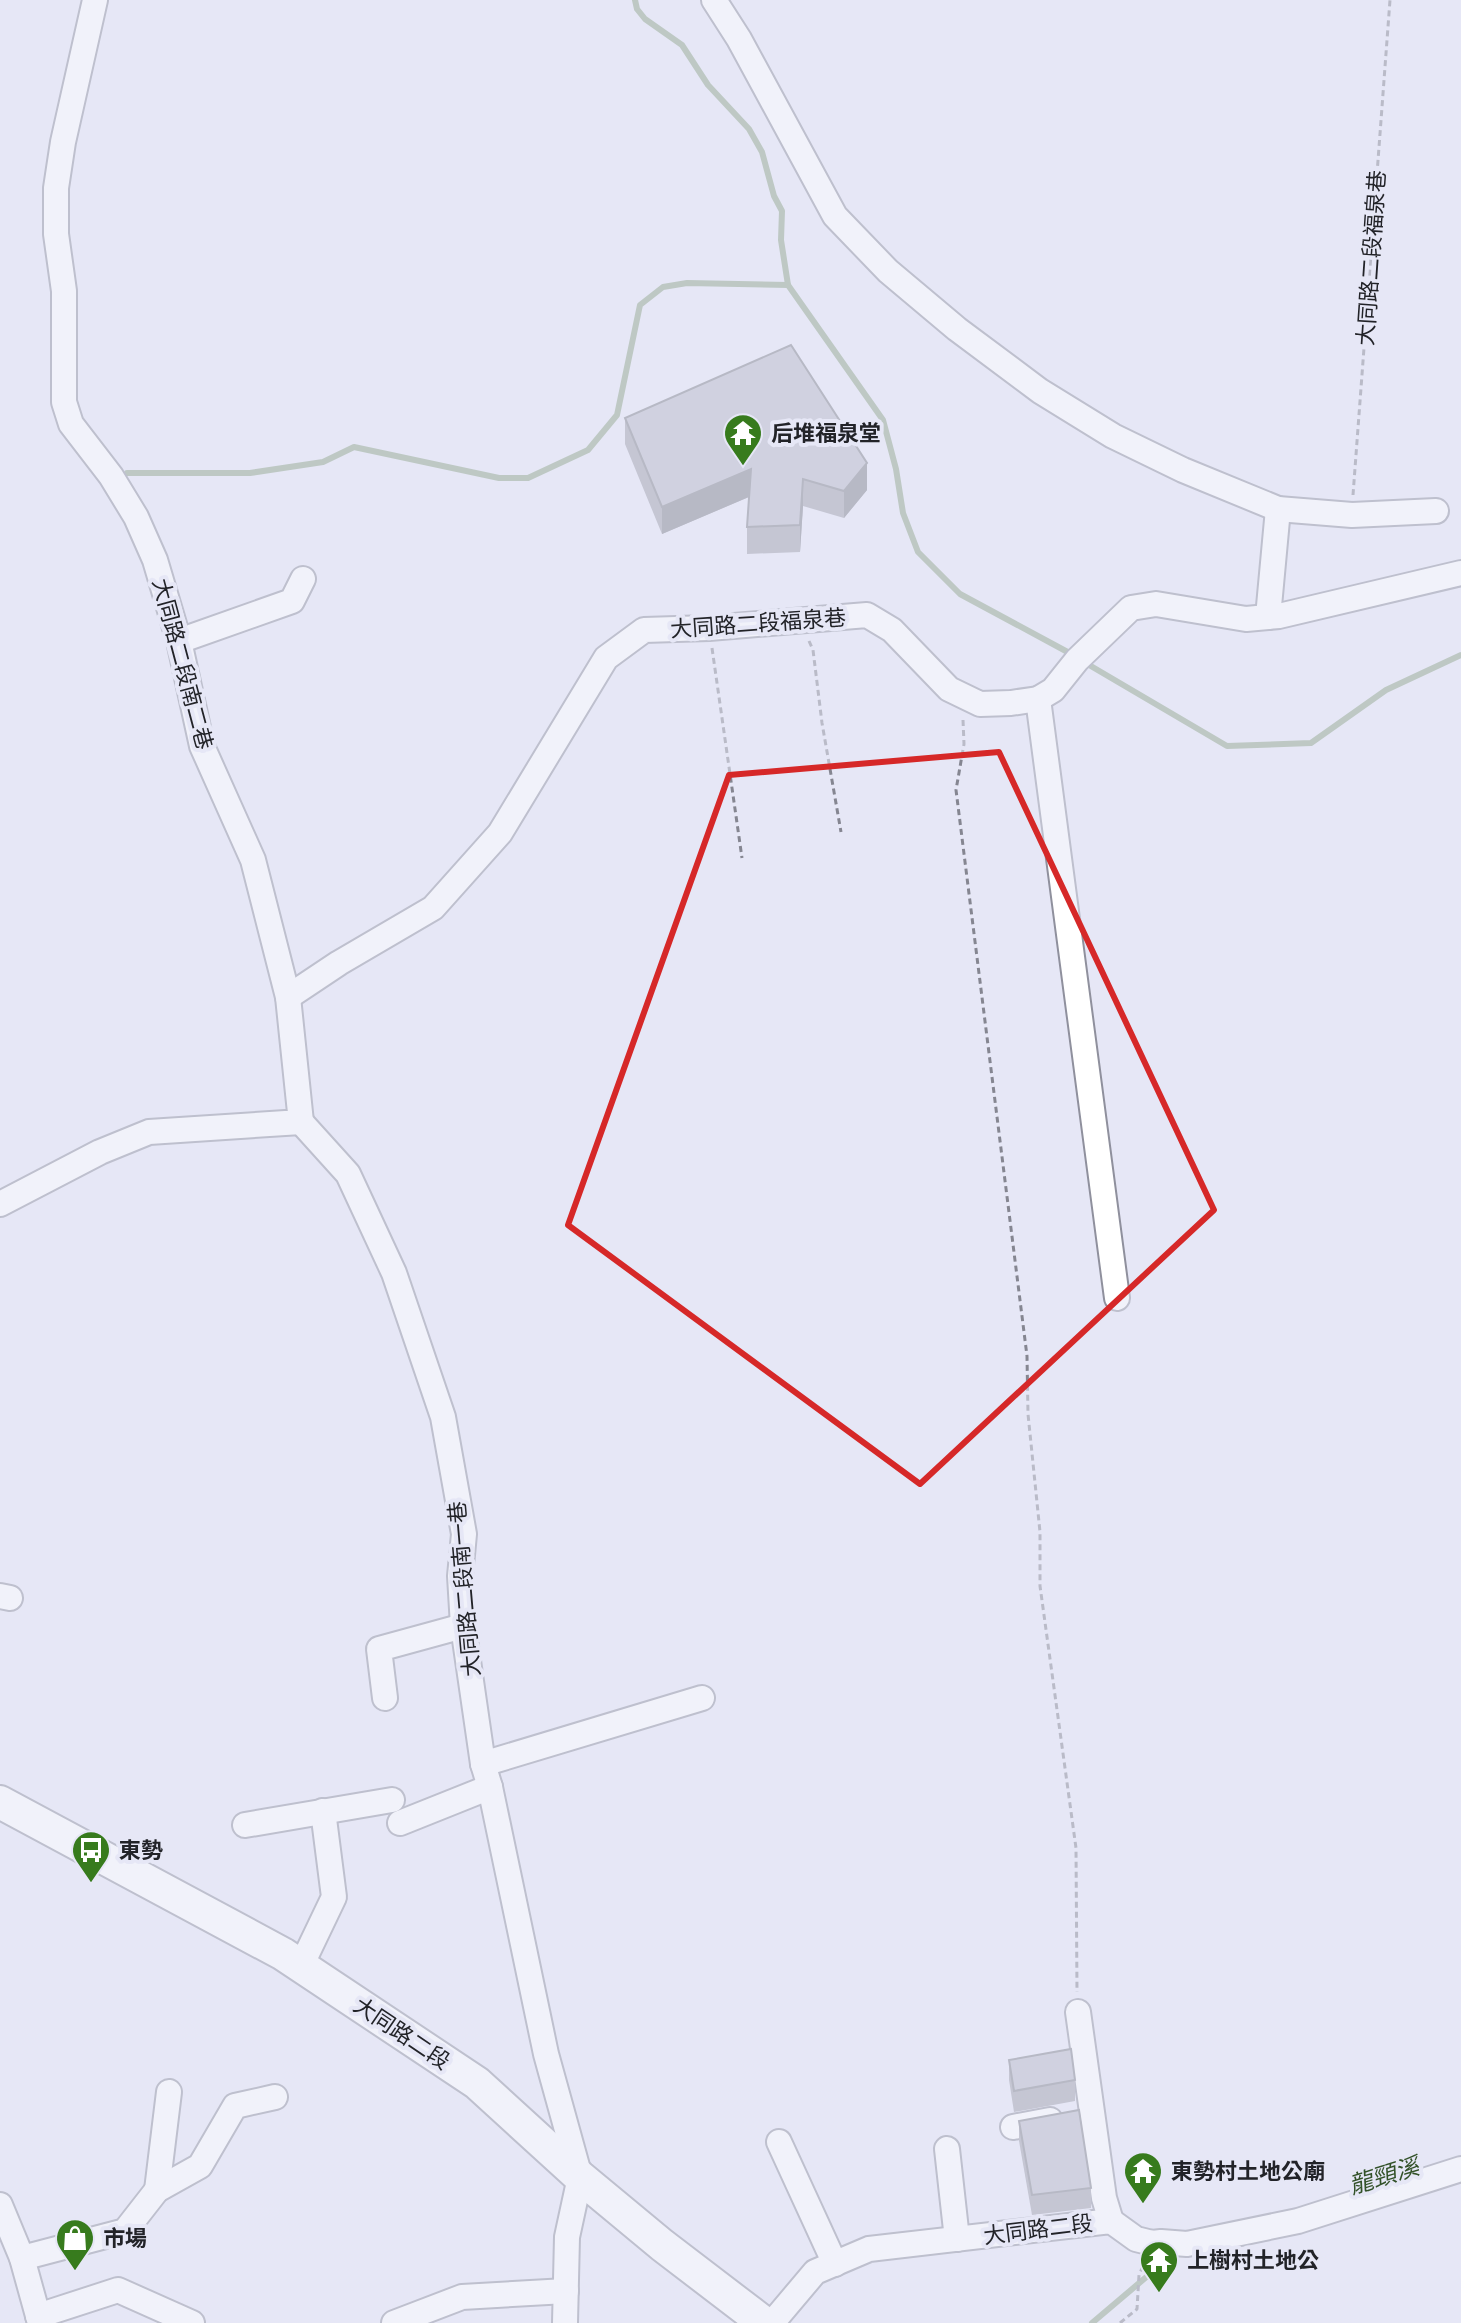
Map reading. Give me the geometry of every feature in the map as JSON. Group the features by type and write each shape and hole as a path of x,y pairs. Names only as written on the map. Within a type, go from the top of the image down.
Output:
{"main road":[{"name":"大同路二段","path":"0,1802 283,1954 477,2083 580,2177 764,2323"}],"street":[{"name":"大同路二段南二巷","path":"95,0 63,142 56,188 56,234 64,291 64,402 71,424 111,476 136,517 155,560 179,641 202,746 253,860 288,997 301,1122"},
{"path":"714,0 739,39 835,216 888,271 957,329 1040,391 1113,436 1183,470 1278,509 1352,515 1436,511"},
{"path":"1268,617 1278,509"},
{"path":"1117,1298 1038,699 1053,690 1077,660 1131,608 1156,604 1246,619 1268,617 1461,573"},
{"path":"179,641 292,601 303,579"},
{"name":"大同路二段福泉巷","path":"288,997 433,908 500,833 606,658 644,630 867,615 892,630 949,689 980,704 1038,699"},
{"path":"0,1204 100,1152 149,1132 301,1122"},
{"name":"大同路二段南一巷","path":"301,1122 348,1174 394,1273 443,1417 464,1534 460,1576 463,1626 486,1776 546,2054 580,2177"},
{"path":"385,1698 379,1649 463,1626"},
{"path":"245,1825 323,1811 396,1811 702,1698"},
{"path":"301,1966 334,1897 323,1811"},
{"path":"1078,2012 1104,2198 1111,2221"},
{"path":"157,2190 169,2092"},
{"path":"22,2258 125,2231 157,2190 200,2166 235,2106 275,2097"},
{"path":"1013,2127 1091,2113"},
{"path":"779,2142 835,2264"},
{"path":"947,2149 957,2239"},
{"name":"大同路二段","path":"772,2323 815,2272 869,2249 1111,2221 1136,2239 1187,2244 1298,2221 1461,2169"},
{"path":"565,2323 567,2237 580,2177"},
{"path":"0,2205 22,2258 39,2320 118,2290 192,2323"},
{"path":"394,2323 462,2297 566,2291"}],"path":[{"name":"大同路二段福泉巷","path":"1352,515 1390,0"},
{"path":"797,621 813,650 841,832"},
{"path":"709,628 742,858"},
{"path":"962,695 964,744 956,790 1027,1356 1028,1414 1040,1532 1040,1586 1075,1834 1078,2012"},
{"path":"1120,2323 1137,2309 1139,2275"}],"highlighted area":[{"path":"999,752 1214,1210 920,1484 568,1225 729,775"}],"building":[{"name":"后堆福泉堂","path":"791,345 867,463 844,491 803,479 800,525 747,527 751,469 662,507 625,418"},
{"path":"1071,2049 1075,2080 1014,2091 1009,2060"},
{"path":"1079,2110 1091,2188 1032,2195 1019,2121"}],"waterway":[{"path":"635,0 637,9 645,19 682,45 708,85 749,129 762,152 774,196 782,211 781,240 788,285 883,420 896,469 903,513 918,552 960,594 1075,656"},
{"path":"127,473 250,473 323,462 354,447 499,478 528,478 588,450 617,415 640,305 663,287 687,283 788,285"},
{"path":"1084,662 1227,746 1311,743 1386,690 1461,655"},
{"path":"1092,2323 1177,2251"}],"place":[{"name":"后堆福泉堂","path":"743,467"},
{"name":"東勢","path":"91,1884"},
{"name":"東勢村土地公廟","path":"1143,2205"},
{"name":"市場","path":"75,2272"},
{"name":"上樹村土地公","path":"1159,2294"}],"water label":[{"name":"龍頸溪","path":"1384,2176"}]}
